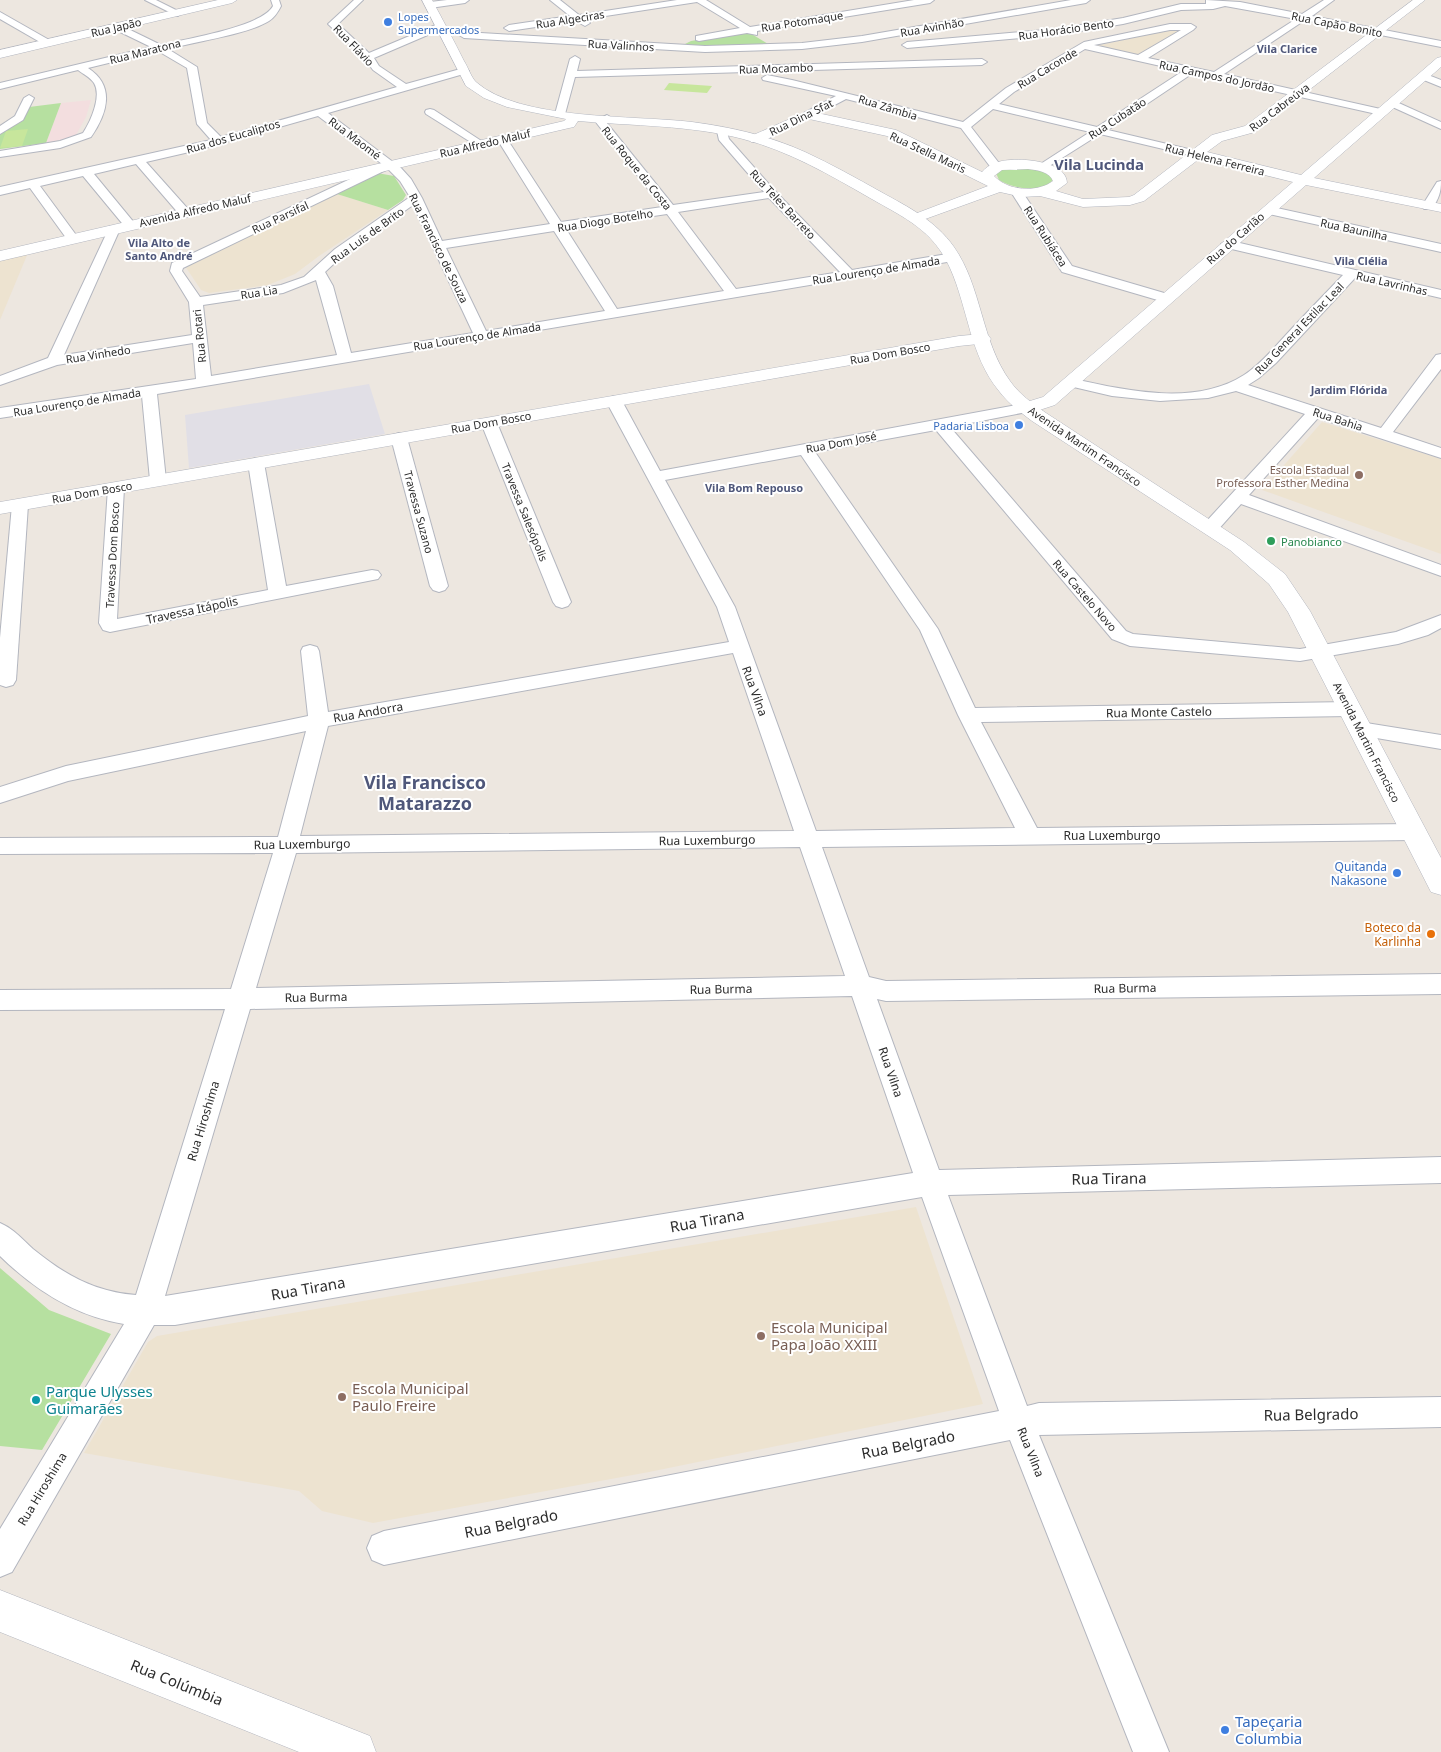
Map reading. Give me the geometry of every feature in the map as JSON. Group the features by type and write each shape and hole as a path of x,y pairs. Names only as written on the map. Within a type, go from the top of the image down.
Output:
{"street":[{"path":"149,0 178,13"},
{"name":"Rua Japão","path":"0,54 232,0"},
{"name":"Rua Maratona","path":"0,86 253,25 273,14 277,6 275,0"},
{"name":"Rua Flávio","path":"359,0 332,23 368,57 368,60 376,68 405,88"},
{"path":"428,2 465,0"},
{"path":"554,0 615,44"},
{"name":"Rua Algeciras","path":"368,57 443,31 464,35 694,0"},
{"path":"700,0 778,47"},
{"name":"Rua Potomaque","path":"675,48 686,40 930,0"},
{"path":"1044,0 1070,12"},
{"name":"Rua Avinhão","path":"778,47 835,43 1086,0"},
{"path":"1192,0 1231,2"},
{"path":"1215,76 1330,0"},
{"name":"Rua Cabreúva","path":"1017,192 1042,192 1082,203 1135,200 1217,138 1247,131 1420,0"},
{"name":"Avenida Martim Francisco","path":"428,2 470,82 481,92 547,118 569,117 651,122 722,131 756,139 811,160 917,218 940,236 953,257 982,339 1001,382 1026,408 1210,528 1245,552 1277,580 1299,611 1441,884"},
{"path":"1213,15 1231,2"},
{"name":"Rua Capão Bonito","path":"1231,2 1441,44"},
{"name":"Rua Horácio Bento","path":"907,45 1056,32 1123,21 1181,7 1213,6 1231,2"},
{"path":"852,3 906,31"},
{"path":"0,15 48,43"},
{"path":"0,24 12,22"},
{"name":"Rua Caconde","path":"965,126 990,104 1021,82 1083,46 1094,42 1170,27 1195,25 1140,59"},
{"path":"116,27 160,48 192,67 202,124 219,141"},
{"name":"Rua Valinhos","path":"464,35 675,48 778,47"},
{"path":"569,117 570,74 580,42"},
{"name":"Rua Campos do Jordão","path":"1083,46 1297,94 1386,108 1441,126"},
{"path":"705,49 710,70"},
{"name":"Rua do Carlão","path":"1026,408 1045,403 1441,61"},
{"name":"Rua Mocambo","path":"570,74 982,62"},
{"path":"0,154 70,142 86,136 98,114 102,97 101,86 95,76 79,67"},
{"name":"Rua Zâmbia","path":"722,70 802,84 847,95 921,118 965,126"},
{"name":"Rua dos Eucaliptos","path":"0,191 139,161 219,141 464,71"},
{"name":"Rua Cubatão","path":"1044,167 1190,71"},
{"path":"1423,76 1441,84"},
{"name":"Rua Dina Sfat","path":"756,139 847,95"},
{"path":"0,131 19,118 30,98"},
{"name":"Rua Helena Ferreira","path":"990,104 1302,180 1435,207"},
{"name":"Rua Maomé","path":"320,112 387,166"},
{"path":"430,112 481,144"},
{"name":"Rua Stella Maris","path":"808,115 891,133 994,184 1017,192"},
{"name":"Rua Alfredo Maluf","path":"387,166 502,139 569,117"},
{"name":"Rua Roque da Costa","path":"604,120 733,294"},
{"path":"965,126 996,167"},
{"name":"Rua Teles Barreto","path":"722,131 724,140 772,194 849,274"},
{"path":"502,139 613,313"},
{"path":"139,161 184,212"},
{"path":"917,218 994,184 988,173 996,167 1018,164 1044,167 1057,174 1061,182 1057,187 1042,192"},
{"name":"Avenida Alfredo Maluf","path":"0,256 184,212 339,183 387,166"},
{"name":"Rua Francisco de Souza","path":"387,166 405,179 416,198 481,335"},
{"path":"88,172 130,225"},
{"name":"Rua Parsifal","path":"177,266 339,183"},
{"path":"33,184 73,239"},
{"path":"1435,207 1441,184"},
{"name":"Rua Rubiácea","path":"1017,192 1067,269 1166,298"},
{"name":"Rua Diogo Botelho","path":"438,246 772,194"},
{"name":"Rua Luís de Brito","path":"345,358 326,286 319,272 346,248 416,198"},
{"name":"Rua Baunilha","path":"1268,210 1441,248"},
{"path":"54,361 114,229"},
{"name":"Rua Lavrinhas","path":"1227,244 1441,294"},
{"name":"Rua Lourenço de Almada","path":"0,413 204,382 953,257"},
{"name":"Rua Rotari","path":"177,266 176,271 196,302 204,382"},
{"name":"Rua Lia","path":"196,302 291,287 309,280 319,272"},
{"name":"Rua General Estilac Leal","path":"1070,382 1113,392 1160,396 1190,395 1236,386 1266,365 1352,273"},
{"name":"Rua Vinhedo","path":"0,381 54,361 199,338"},
{"name":"Rua Dom Bosco","path":"0,508 959,341 982,339"},
{"path":"1384,434 1441,358"},
{"path":"1424,383 1441,388"},
{"name":"Rua Bahia","path":"1236,386 1441,452"},
{"path":"149,391 158,480"},
{"name":"Rua Vilna","path":"614,401 726,607 930,1183 1018,1422 1151,1752"},
{"name":"Rua Dom José","path":"655,477 1026,408"},
{"path":"1210,528 1315,412"},
{"name":"Travessa Salesópolis","path":"489,423 562,602"},
{"name":"Rua Castelo Novo","path":"939,424 1119,635 1130,640 1300,655 1398,638 1422,631 1441,620"},
{"name":"Travessa Suzano","path":"399,438 439,586"},
{"path":"805,449 929,629 968,716 1030,836"},
{"path":"256,463 278,593"},
{"name":"Travessa Dom Bosco","path":"108,623 116,488"},
{"path":"1238,497 1441,571"},
{"path":"6,680 20,505"},
{"name":"Travessa Itápolis","path":"108,623 116,626 372,575"},
{"name":"Rua Andorra","path":"0,794 66,774 319,721 739,646"},
{"name":"Rua Hiroshima","path":"0,1560 136,1331 145,1312 287,845 319,721 310,651"},
{"name":"Rua Monte Castelo","path":"968,716 1350,709"},
{"path":"1360,729 1441,742"},
{"name":"Rua Luxemburgo","path":"0,846 287,845 1414,832"},
{"name":"Rua Burma","path":"0,1000 240,999 861,986 886,991 1441,984"},
{"name":"Rua Tirana","path":"0,1238 40,1274 63,1290 92,1303 118,1310 145,1312 175,1310 930,1183 1441,1170"},
{"name":"Rua Belgrado","path":"384,1548 1039,1419 1441,1412"},
{"name":"Rua Colúmbia","path":"4,1618 354,1752"}],"shaded area":[{"path":"1175,29 1180,31 1138,56 1095,46"},
{"path":"91,100 86,117 76,135 46,143 61,103"},
{"path":"337,194 388,210 295,274 268,285 209,293 201,290 185,266 195,259"},
{"path":"28,253 0,320 0,260"},
{"path":"369,384 385,434 189,468 185,415"},
{"name":"Escola Estadual Professora Esther Medina","path":"1322,422 1441,459 1441,554 1262,490"},
{"path":"916,1207 983,1404 649,1472 373,1523 322,1511 299,1491 84,1453 148,1342 157,1336"}],"green space":[{"path":"743,32 750,33 768,44 703,48 685,44 691,41"},
{"path":"669,83 712,86 707,93 664,90"},
{"path":"61,103 46,143 0,149 0,132 29,107"},
{"path":"28,129 22,146 0,148 6,131"},
{"path":"1013,166 1047,172 1053,179 1049,184 1036,188 1019,187 999,180 996,173"},
{"path":"377,173 394,176 406,195 403,200 388,210 337,194"},
{"name":"Parque Ulysses Guimarães","path":"0,1268 49,1310 111,1334 42,1450 0,1446"}],"place":[{"name":"Lopes Supermercados","path":"388,22"},
{"name":"Padaria Lisboa","path":"1019,425"},
{"name":"Escola Estadual Professora Esther Medina","path":"1359,475"},
{"name":"Panobianco","path":"1271,541"},
{"name":"Quitanda Nakasone","path":"1397,873"},
{"name":"Boteco da Karlinha","path":"1431,934"},
{"name":"Escola Municipal Papa João XXIII","path":"761,1336"},
{"name":"Escola Municipal Paulo Freire","path":"342,1397"},
{"name":"Parque Ulysses Guimarães","path":"36,1400"},
{"name":"Tapeçaria Columbia","path":"1225,1730"}],"district":[{"name":"Vila Clarice","path":"1287,48"},
{"name":"Vila Lucinda","path":"1099,164"},
{"name":"Vila Alto de Santo André","path":"159,248"},
{"name":"Vila Clélia","path":"1361,260"},
{"name":"Jardim Flórida","path":"1349,389"},
{"name":"Vila Bom Repouso","path":"754,487"},
{"name":"Vila Francisco Matarazzo","path":"425,792"}]}
